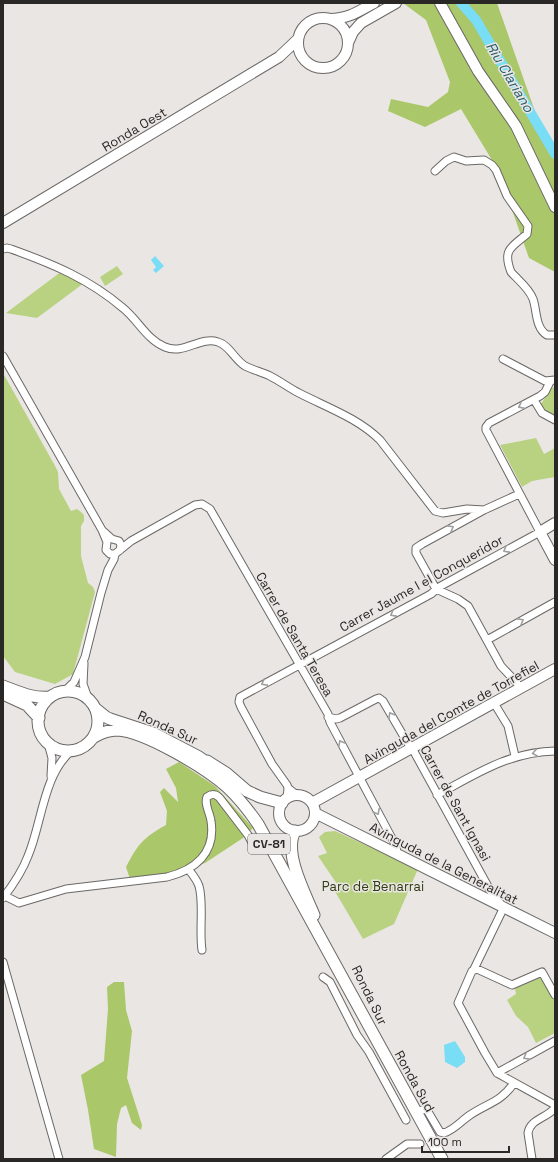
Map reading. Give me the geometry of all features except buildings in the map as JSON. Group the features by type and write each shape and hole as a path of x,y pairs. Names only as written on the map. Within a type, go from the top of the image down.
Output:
{"main road":[{"path":"3,686 31,697 50,697"},
{"path":"72,750 55,748 48,742 40,731 40,710 50,697 65,691 77,692 88,698"},
{"path":"3,694 27,705 39,718"},
{"name":"CV-81","path":"88,698 96,709"},
{"path":"94,737 98,718 96,709"},
{"name":"Ronda Sur","path":"96,709 106,717 153,733 199,757 222,774 242,793 261,818 314,915 375,1037"},
{"name":"Ronda Sur","path":"94,737 112,730 120,730 137,735 194,762 212,774 237,797 258,824 375,1037"},
{"name":"CV-81","path":"72,750 84,746 94,737"},
{"path":"199,757 226,773 247,791 260,797 286,796"},
{"path":"295,831 291,841 293,859 314,915"},
{"name":"Ronda Sud","path":"375,1037 442,1159"}],"street":[{"path":"330,19 337,22 347,35 347,51 344,58 338,64 331,68 322,69 307,63 302,57 298,46 298,40 303,28 313,20 321,18 340,18 352,15 374,3"},
{"path":"348,42 357,26 396,3"},
{"path":"440,3 478,70 516,126 555,207"},
{"name":"Ronda Oest","path":"3,223 279,57 298,40"},
{"path":"279,57 302,57"},
{"path":"435,171 446,161 454,158 466,161 484,160 494,167 507,196 528,228 526,234 509,249 508,256 511,272 531,296 542,331 547,335 555,335"},
{"path":"3,249 11,248 82,278 123,307 148,334 165,347 181,349 205,341 220,343 242,364 270,376 298,393 344,415 380,440 435,511 444,513 467,509 484,510"},
{"path":"3,356 102,530 113,541 121,545 115,552 106,550 113,541"},
{"path":"503,359 546,381 552,381"},
{"path":"552,381 545,392 534,400 489,423 486,430 555,560"},
{"path":"534,400 542,413 555,420"},
{"path":"519,494 484,510 418,547 416,550 417,558 436,589 466,604 501,666 517,683 520,689"},
{"name":"Carrer de Santa Teresa","path":"65,691 74,682 84,657 108,570 114,559 115,552 131,541 195,505 199,503 206,505 210,509 328,717 396,846 398,854"},
{"name":"Carrer Jaume I el Conqueridor","path":"286,796 272,764 239,702 240,697 431,594 436,589 555,524"},
{"name":"Carrer de Santa Teresa","path":"113,541 131,541"},
{"path":"487,640 555,602"},
{"name":"Carrer de Santa Teresa","path":"84,657 83,684 88,698"},
{"name":"Avinguda del Comte de Torrefiel","path":"315,808 359,777 555,669"},
{"name":"Carrer de Sant Ignasi","path":"328,717 336,719 340,718 376,699 379,698 383,701 412,748 491,892 504,907"},
{"path":"494,703 508,726 515,756"},
{"path":"48,742 53,763 50,784 29,856 18,877 4,897 19,903 66,889 160,878 189,870 204,855 211,839 211,824 205,801 209,795 215,795 222,800 236,821 248,835 255,848"},
{"path":"50,784 59,765 65,756 72,750"},
{"path":"437,794 501,761 515,756 555,751"},
{"path":"297,795 315,808 308,827 295,831 284,826 280,820 279,814 280,808 286,796 297,795"},
{"name":"Avinguda de la Generalitat","path":"315,808 398,854 555,933"},
{"path":"189,870 198,883 200,891 202,950"},
{"path":"504,907 458,1000 459,1005 484,1053 497,1073 555,1105"},
{"path":"3,962 59,1159"},
{"path":"474,969 512,985 543,972 555,995"},
{"path":"322,977 330,982 357,1035 376,1064 406,1120"},
{"path":"497,1073 555,1041"},
{"path":"422,1110 427,1110 440,1132 444,1133 450,1131 471,1115 501,1098 507,1093 514,1083"},
{"path":"532,1159 528,1128 555,1108"},
{"path":"386,1159 404,1146 413,1143 420,1144"}],"green space":[{"path":"403,3 497,3 538,120 555,153 555,272 529,258 498,170 461,109 425,127 388,111 391,99 428,107 448,92 450,82 426,20"},
{"path":"117,266 123,274 105,286 100,277"},
{"path":"62,271 84,283 37,318 6,313"},
{"path":"3,373 58,472 59,489 71,511 77,509 84,515 84,521 81,526 81,556 88,583 93,587 95,592 73,674 55,684 15,672 3,656"},
{"path":"555,386 555,416 546,411 541,404 550,390"},
{"path":"536,438 544,454 555,448 555,477 532,481 522,487 500,445"},
{"path":"179,762 215,786 253,828 243,838 205,863 172,873 130,879 126,867 138,847 146,838 166,825 167,811 160,792 164,788 178,802 176,788 166,769"},
{"name":"Parc de Benarrai","path":"335,831 418,869 394,924 363,939 333,888 337,884 318,856 327,853 319,837 325,832"},
{"path":"536,976 542,977 555,1000 555,1033 536,1043 528,1027 516,1016 507,1000 516,994 515,988"},
{"path":"114,982 124,982 126,1010 132,1031 127,1078 142,1125 141,1130 132,1123 126,1105 121,1108 117,1124 116,1157 94,1149 81,1075 104,1061 108,1009 107,987"}],"water":[{"path":"155,256 164,266 156,273 153,270 156,267 151,260"},
{"path":"455,1041 465,1057 465,1062 457,1068 445,1062 444,1045"}],"waterway":[{"name":"Riu Clariano","path":"461,3 476,20 555,154"}]}
